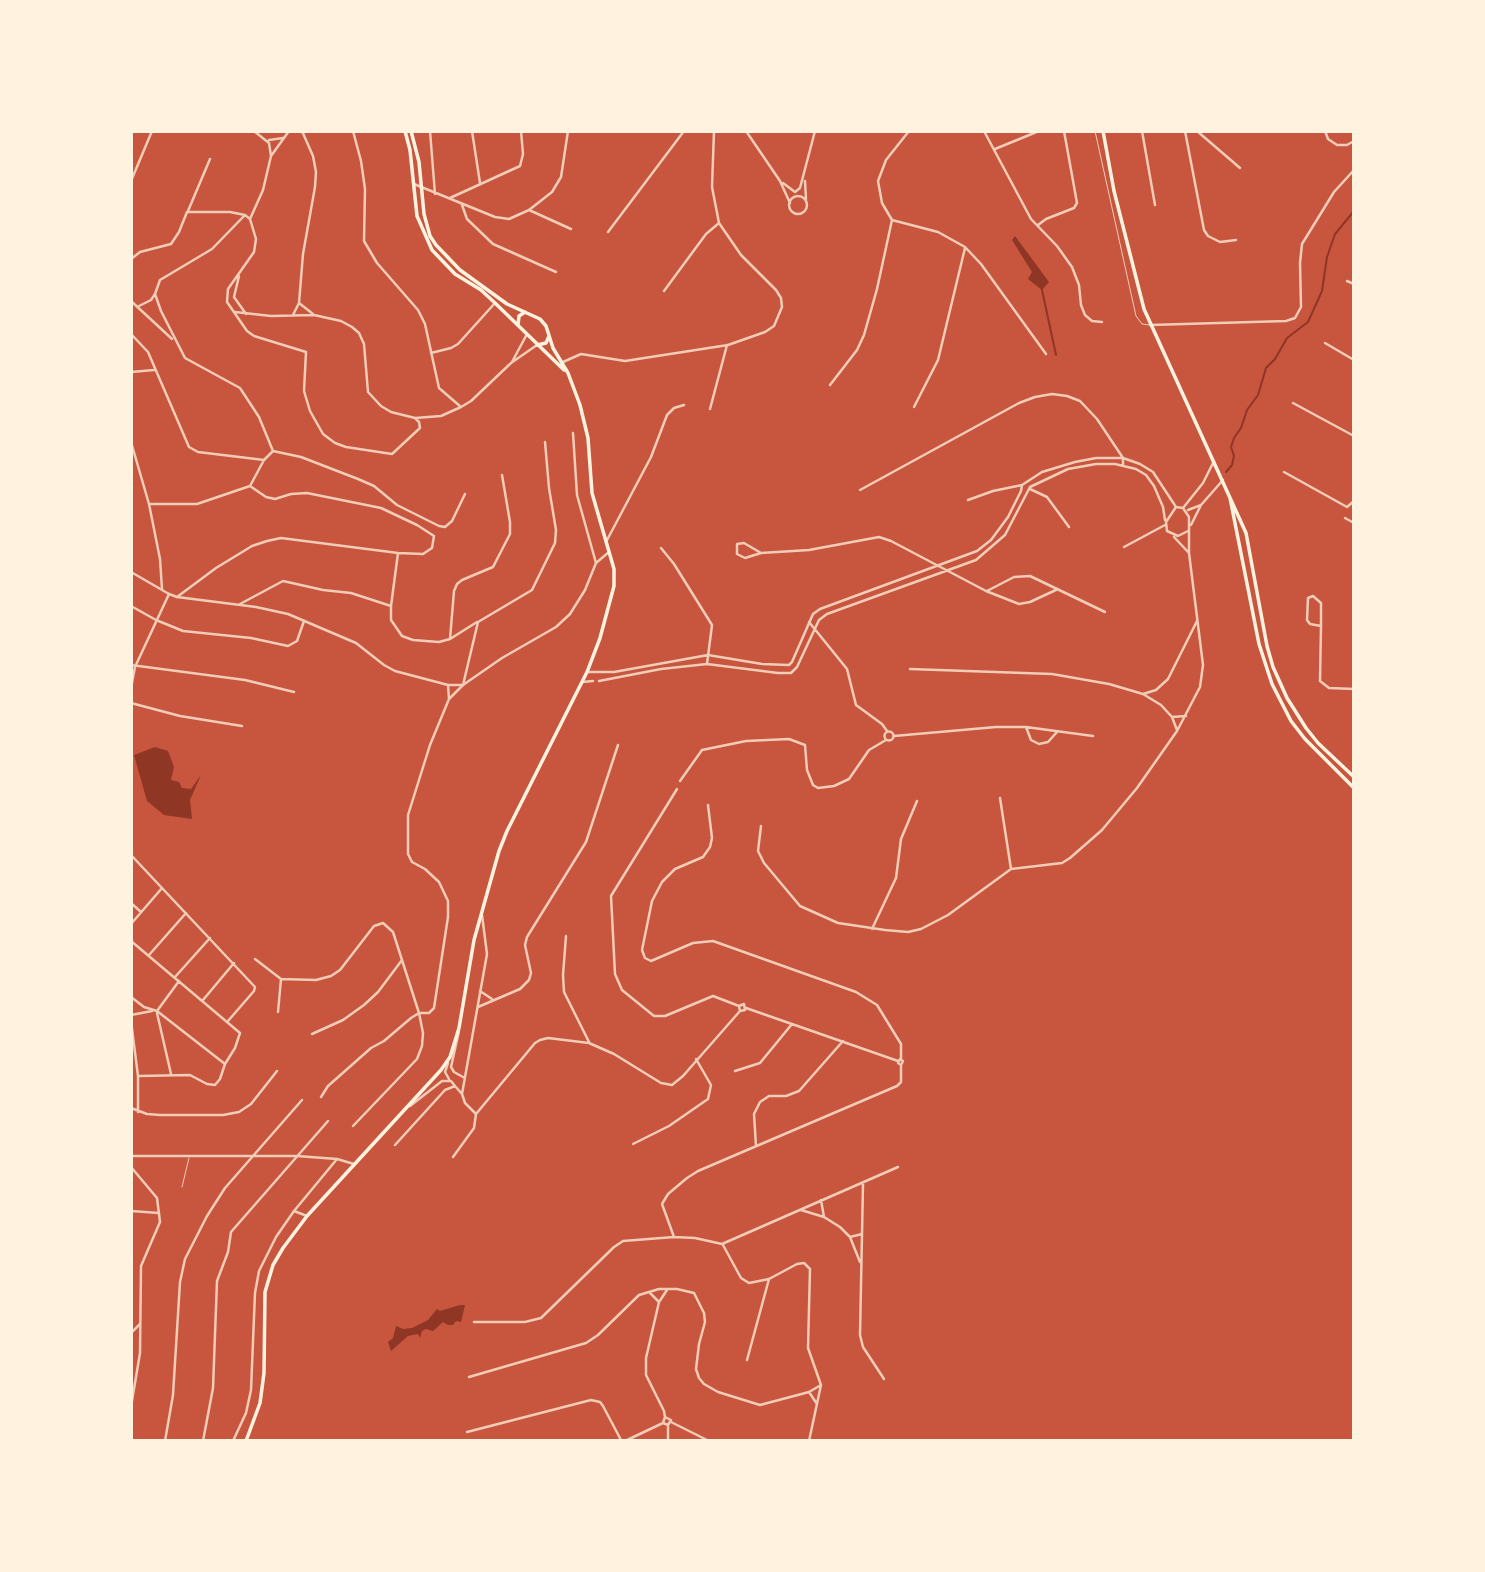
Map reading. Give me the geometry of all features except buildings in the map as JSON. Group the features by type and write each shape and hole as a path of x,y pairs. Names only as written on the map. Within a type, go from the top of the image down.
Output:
{"main road":[{"path":"405,131 417,216 432,250 455,274 481,290 568,373"},
{"path":"246,1441 257,1415 263,1382 268,1278 283,1248 307,1216 450,1057 459,1028 470,956 507,831 587,672 612,594 614,569 592,494 588,438 568,373 540,319 507,304 460,270 430,236 418,153 411,131"},
{"path":"1102,131 1114,191 1150,325 1246,533 1267,646 1282,687 1312,735 1354,777"},
{"path":"518,325 519,316 527,312"},
{"path":"537,345 546,343 549,334"},
{"path":"1229,492 1259,644 1272,684 1291,721 1305,740 1354,788"}],"street":[{"path":"131,181 152,131"},
{"path":"254,131 274,141 286,136"},
{"path":"271,156 289,131"},
{"path":"292,316 299,303 299,282 316,172 313,156 302,131"},
{"path":"353,131 365,189 363,241 377,264 418,310 425,324 439,388 461,407"},
{"path":"430,131 435,194"},
{"path":"472,131 480,184"},
{"path":"448,199 520,166 523,155 521,131"},
{"path":"414,184 462,205 509,219 529,210 552,192 561,177 568,131"},
{"path":"608,232 684,131"},
{"path":"563,362 581,354 625,361 727,345 765,332 774,326 782,307 781,298 741,255 719,223 712,187 714,131"},
{"path":"746,131 780,181 790,209 797,214 805,210 807,202 805,176"},
{"path":"790,203 805,176 815,131"},
{"path":"830,385 853,356 864,335 892,220 882,203 878,181 886,160 909,131"},
{"path":"984,131 1026,210 1072,267 1079,285 1084,315 1092,321 1102,322"},
{"path":"995,149 1039,131"},
{"path":"1038,225 1077,204 1064,131"},
{"path":"1142,131 1155,205"},
{"path":"1185,131 1204,230 1208,236 1220,242 1236,240"},
{"path":"1197,131 1240,168"},
{"path":"1325,131 1328,139 1337,145 1348,145 1354,141"},
{"path":"250,219 263,190 271,156 270,145 266,139"},
{"path":"131,259 140,252 171,244 179,232 210,159"},
{"path":"1150,325 1286,321 1295,318 1301,307 1302,244 1334,192 1354,170"},
{"path":"780,181 807,202"},
{"path":"462,205 467,219 493,244 556,272"},
{"path":"529,210 571,229"},
{"path":"187,212 230,212 250,219 256,239 255,247 250,260 226,293 227,302 254,337 293,346 306,352 304,391 313,419 328,440 346,447 386,455 397,452 418,432 420,425 415,418"},
{"path":"139,306 151,300 160,280 212,249 244,215"},
{"path":"892,220 939,232 965,247 981,264 1046,354"},
{"path":"664,290 706,234 719,223"},
{"path":"914,407 938,360 965,247"},
{"path":"240,273 234,298 246,314"},
{"path":"1347,281 1354,284"},
{"path":"155,293 185,358 240,388 259,417 273,452"},
{"path":"131,301 176,343"},
{"path":"299,303 314,315"},
{"path":"430,353 458,344 495,303"},
{"path":"232,311 246,314 314,315 341,321 359,333 364,344 368,392 391,412 415,418 441,416 461,407 471,401 511,363 537,345"},
{"path":"243,325 246,314"},
{"path":"131,334 144,346 189,447 198,452 264,460"},
{"path":"511,363 523,346 527,334"},
{"path":"1325,343 1354,360"},
{"path":"710,409 727,345"},
{"path":"131,372 155,370"},
{"path":"860,489 1019,403 1052,394 1080,401 1097,419 1123,458 1123,465"},
{"path":"1293,403 1354,436"},
{"path":"606,542 652,457 667,415 674,408 684,405"},
{"path":"573,433 577,495 596,564"},
{"path":"131,442 149,504 160,559 162,589"},
{"path":"398,553 391,620 402,636 425,642 450,639 532,590 555,543 556,530 545,442"},
{"path":"149,504 197,503 250,486 264,460 273,452"},
{"path":"273,452 301,457 366,482 397,505 439,526 445,527 453,521 465,494"},
{"path":"968,500 1024,484 1042,472 1075,461 1123,458 1153,472 1176,507 1185,509 1201,505"},
{"path":"761,826 758,851 764,863 800,906 838,923 908,932 921,929 948,915 1011,869 1062,863 1079,852 1116,814 1177,731 1202,680 1185,509 1214,461"},
{"path":"599,681 661,669 707,664 791,673 797,667 814,628 827,614 976,560 1005,535 1030,488 1068,469 1096,464 1123,465 1146,475 1159,497 1167,531 1189,553"},
{"path":"1284,472 1347,508 1354,501"},
{"path":"450,639 457,584 462,579 493,567 510,534 502,475"},
{"path":"1174,536 1183,535 1188,530 1201,505 1223,480"},
{"path":"1024,484 1046,497 1069,527"},
{"path":"587,672 614,672 708,655 762,664 789,665 813,614 820,608 963,558 991,540 1008,517 1024,484"},
{"path":"177,597 252,546 281,538 424,554 429,552 434,542 434,536 425,529 381,508 307,493 275,499 266,497 250,486"},
{"path":"1021,491 1026,493"},
{"path":"1124,547 1165,524 1176,507"},
{"path":"1345,518 1354,523"},
{"path":"761,553 744,543 737,544 737,554 740,557 809,550 879,537 986,591 1019,604 1058,589"},
{"path":"661,548 712,625 707,664"},
{"path":"321,1097 328,1086 351,1064 419,1013 429,1013 434,1008 448,901 439,882 425,869 412,862 408,854 408,815 430,745 449,698 502,658 556,627 570,614 585,590 596,564 609,551"},
{"path":"923,570 926,577"},
{"path":"131,572 177,597 275,610 356,643 395,671 463,685"},
{"path":"986,591 1014,577 1030,576 1105,612"},
{"path":"240,604 284,581 344,592 391,606"},
{"path":"131,688 133,666 169,594"},
{"path":"1321,626 1310,624 1307,620 1310,596 1315,596 1321,603 1321,626 1320,681 1329,688 1354,690"},
{"path":"131,607 156,621 183,631 251,638 288,646 297,641 304,621"},
{"path":"1154,700 1156,690 1174,670 1198,620"},
{"path":"463,685 478,622"},
{"path":"809,622 847,669 856,705 894,736"},
{"path":"1190,639 1200,639"},
{"path":"133,666 245,680 294,691"},
{"path":"910,669 1052,674 1080,678 1143,694 1154,700 1172,717 1177,731"},
{"path":"582,682 593,681"},
{"path":"448,684 449,698"},
{"path":"1143,694 1156,690"},
{"path":"131,703 180,716 242,726"},
{"path":"1172,717 1186,716"},
{"path":"1026,727 1031,740 1039,744 1048,742 1057,732"},
{"path":"680,781 702,750 746,741 789,739 805,745 807,770 813,785 818,788 834,786 849,779 869,750 894,736 1026,727 1093,736"},
{"path":"886,740 884,736 887,732"},
{"path":"478,1007 520,989 529,981 531,973 525,945 527,937 591,831 618,745"},
{"path":"677,789 611,896 615,974 622,990 654,1016 665,1016 713,996 899,1060"},
{"path":"1000,798 1011,869"},
{"path":"872,929 898,873 901,839 917,801"},
{"path":"674,1237 662,1208 665,1198 698,1171 901,1082 901,1044 877,1006 856,992 713,940 693,943 651,961 645,958 642,950 652,901 662,882 675,869 703,857 710,847 712,838 709,805"},
{"path":"131,855 255,987 228,1021"},
{"path":"131,924 162,888"},
{"path":"131,903 141,912"},
{"path":"149,956 186,913"},
{"path":"462,1094 487,954 486,933 481,915"},
{"path":"255,959 281,979 316,980 331,976 349,961 374,926 383,923 393,932 419,1013 423,1033 422,1046 417,1059 354,1126"},
{"path":"566,936 564,992 589,1042"},
{"path":"175,977 210,938"},
{"path":"131,941 203,999 240,1033 236,1048 215,1085 207,1084 195,1076 138,1076"},
{"path":"312,1034 343,1020 364,1005 378,992 402,960"},
{"path":"203,999 234,963"},
{"path":"278,1013 281,979"},
{"path":"171,1075 157,1011 179,981"},
{"path":"481,991 492,999"},
{"path":"131,997 144,1007 157,1011 225,1064"},
{"path":"739,1006 740,1010"},
{"path":"453,1157 474,1128 476,1114 535,1043 548,1038 589,1042 666,1085 677,1083 740,1010 744,1011 746,1008"},
{"path":"131,1015 157,1011"},
{"path":"131,1021 138,1076 138,1112"},
{"path":"735,1071 760,1063 792,1024"},
{"path":"459,1028 458,1046 451,1067 464,1078"},
{"path":"756,1146 754,1114 760,1102 769,1096 786,1096 799,1091 843,1041"},
{"path":"131,1052 136,1056"},
{"path":"450,1057 445,1072 462,1094 465,1103 476,1114"},
{"path":"633,1144 669,1126 708,1099 711,1085 696,1059"},
{"path":"131,1108 138,1112 160,1115 223,1115 239,1112 251,1104 277,1071"},
{"path":"405,1110 439,1083 446,1079 451,1081"},
{"path":"395,1145 445,1090 455,1086"},
{"path":"165,1441 173,1395 182,1269 215,1202 302,1100"},
{"path":"203,1441 213,1388 217,1281 228,1252 230,1235 236,1224 328,1121"},
{"path":"131,1156 297,1156 337,1159 354,1164"},
{"path":"233,1441 246,1413 251,1390 255,1293 259,1271 276,1237 337,1159"},
{"path":"131,1167 157,1199 160,1213 158,1232 141,1266 139,1353 131,1407"},
{"path":"474,1322 524,1322 541,1318 623,1241 674,1237 722,1244 898,1167"},
{"path":"863,1184 860,1335 863,1347 884,1380"},
{"path":"821,1200 824,1217"},
{"path":"131,1210 160,1213"},
{"path":"797,1210 824,1217 840,1227 850,1237 861,1266"},
{"path":"294,1212 307,1216"},
{"path":"850,1237 862,1234"},
{"path":"722,1244 744,1281 753,1283 769,1279 797,1264 806,1265 810,1269 808,1348 821,1385 809,1441"},
{"path":"747,1360 769,1279"},
{"path":"668,1289 659,1302 646,1358 646,1375 666,1417 670,1418 668,1441"},
{"path":"469,1377 586,1343 598,1335 639,1295 683,1289 694,1293 704,1313 705,1322 696,1369 704,1384 754,1405 768,1404 809,1392 821,1385"},
{"path":"648,1292 659,1302"},
{"path":"131,1334 140,1324"},
{"path":"809,1392 817,1405"},
{"path":"467,1432 591,1400 600,1402 622,1441 663,1423 709,1441"},
{"path":"663,1423 666,1417"}],"lane":[{"path":"1095,131 1136,317 1142,324 1150,325"},
{"path":"182,1188 189,1156"}],"shaded area":[{"path":"1015,236 1049,282 1042,290 1028,279 1032,272 1012,240"},
{"path":"155,747 168,751 174,767 171,780 179,782 182,788 191,789 201,775 190,800 192,819 164,815 147,801 134,755"},
{"path":"465,1305 461,1322 448,1325 443,1322 433,1331 422,1331 420,1338 418,1334 408,1336 391,1351 388,1342 393,1338 396,1326 403,1329 412,1328 428,1320 437,1309 440,1311"}],"waterway":[{"path":"1226,472 1232,465 1234,456 1231,447 1234,438 1241,428 1247,410 1258,395 1266,368 1275,359 1287,338 1308,322 1322,291 1327,257 1335,234 1354,211"},
{"path":"1042,290 1056,355"}]}
